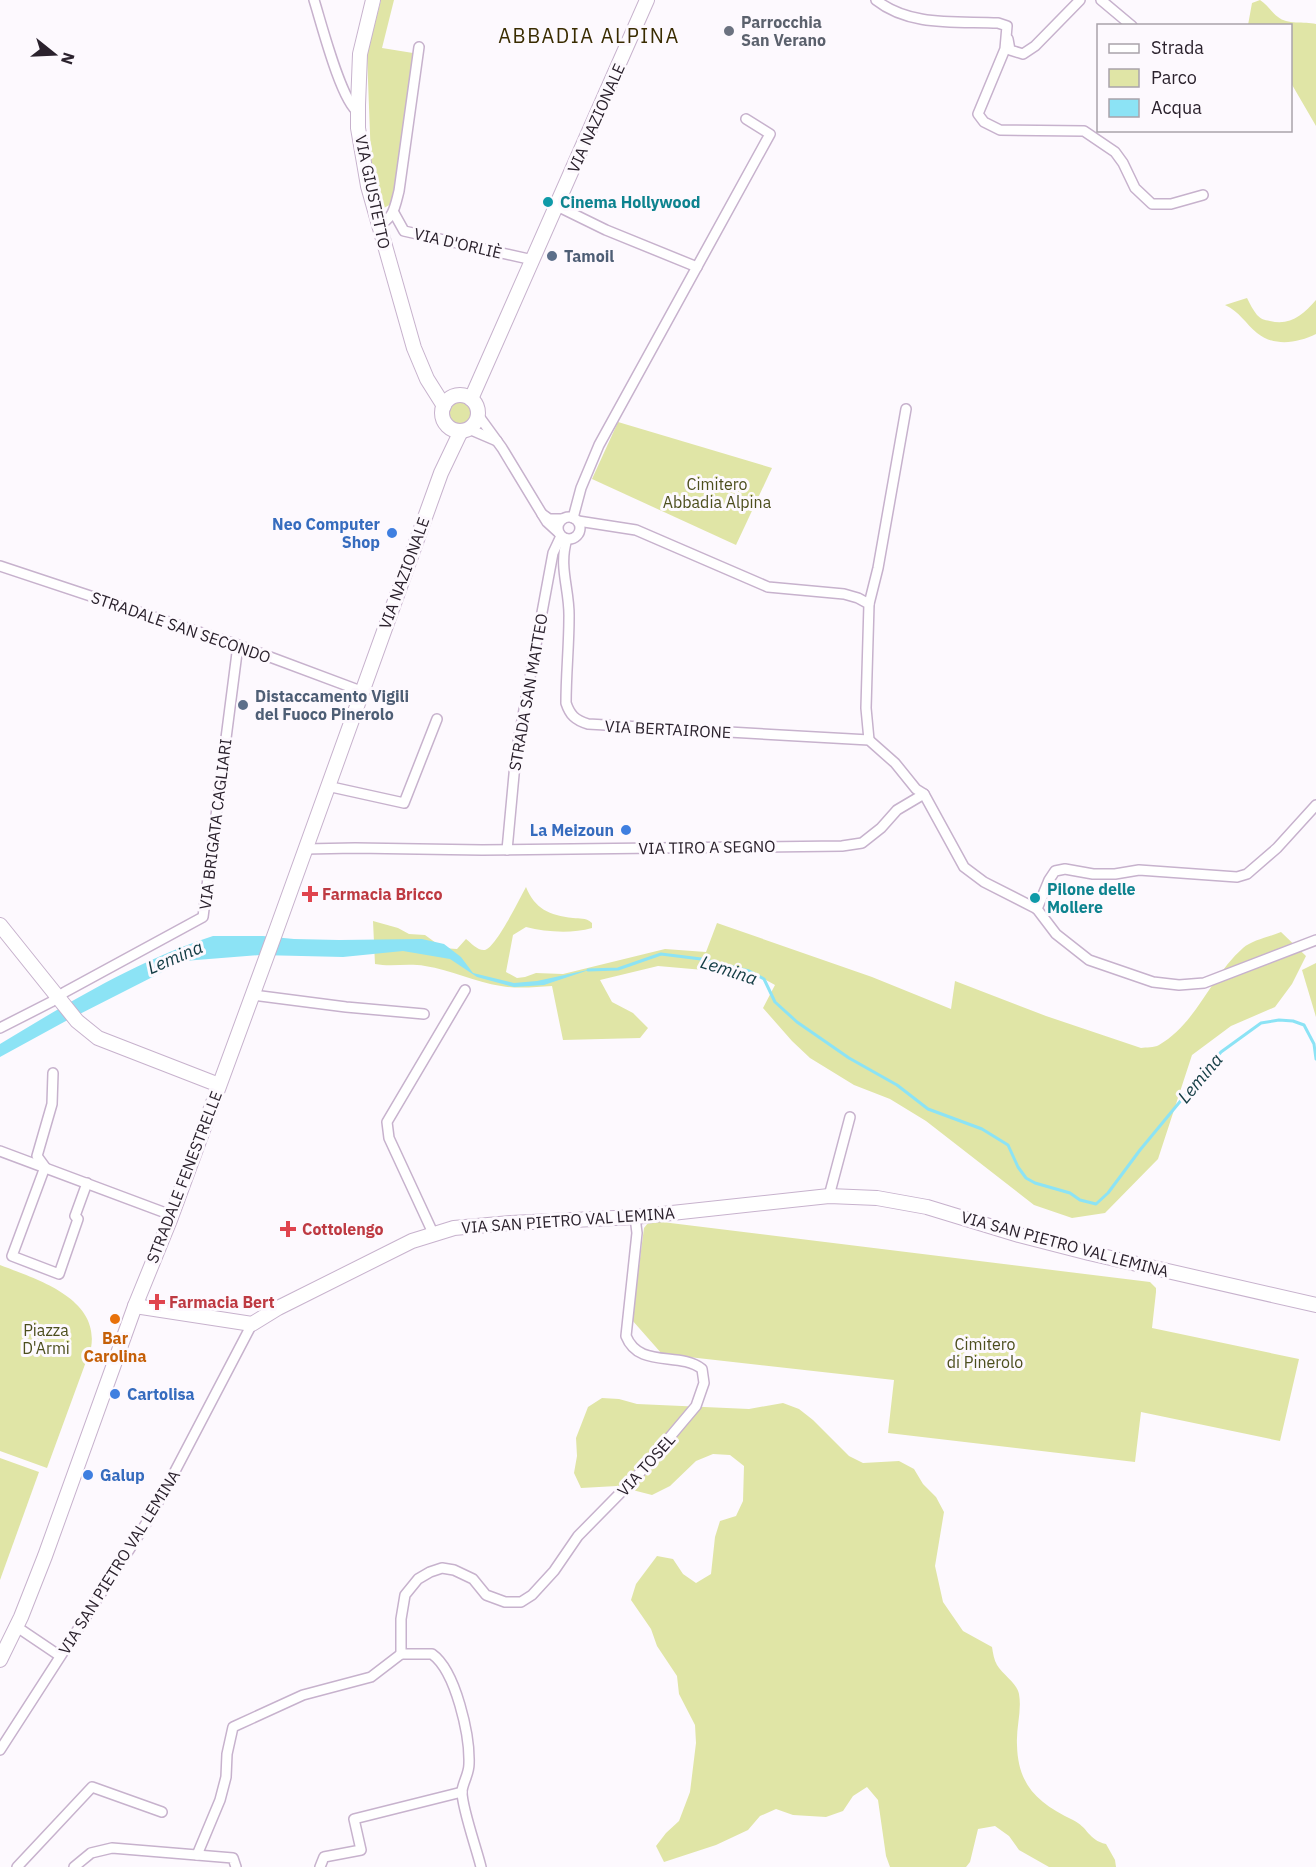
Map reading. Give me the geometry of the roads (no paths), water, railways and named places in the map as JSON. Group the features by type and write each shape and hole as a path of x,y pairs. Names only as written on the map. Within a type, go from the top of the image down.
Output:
{"street":[{"path":"314,0 347,99 358,112"},
{"name":"VIA GIUSTETTO","path":"373,0 360,54 358,112 358,128 368,186 414,348 427,379 448,402"},
{"name":"VIA NAZIONALE","path":"471,399 647,0"},
{"path":"876,0 887,9 917,20 998,22 1007,26 1005,49 978,114 984,122 1000,130 1084,131 1114,152 1123,163 1136,188 1152,204 1171,204 1203,195"},
{"path":"1007,37 1010,50 1023,54 1035,46 1080,0"},
{"path":"1101,0 1130,24"},
{"path":"378,225 386,222 394,213 419,46"},
{"path":"575,520 581,488 599,445 770,134 746,119"},
{"path":"557,206 606,230 697,267"},
{"name":"VIA D'ORLIÈ","path":"394,213 404,231 533,260"},
{"path":"448,402 464,396 471,399 478,415 497,441 542,514 562,536 573,538 579,533 580,526 575,520"},
{"name":"VIA NAZIONALE","path":"448,402 442,416 447,426 448,456"},
{"path":"906,409 878,568 869,604 866,708 869,740 895,763 916,789 924,794 964,867 984,882 1037,909 1056,934 1089,960 1153,982 1179,985 1204,983 1316,940"},
{"name":"VIA NAZIONALE","path":"361,691 448,456 465,430 473,426 478,415"},
{"path":"447,426 456,431 465,430 497,441"},
{"path":"542,514 549,519 575,520 636,531 768,587 844,594 869,604"},
{"path":"562,519 558,525 562,536"},
{"name":"VIA BERTAIRONE","path":"562,536 563,574 569,616 566,703 574,718 588,724 869,740"},
{"name":"STRADA SAN MATTEO","path":"507,850 516,753 553,553 562,536"},
{"name":"STRADALE SAN SECONDO","path":"0,566 238,645 361,691"},
{"name":"VIA BRIGATA CAGLIARI","path":"0,1028 51,1002 60,1000 203,917 238,645"},
{"name":"STRADALE FENESTRELLE","path":"0,1660 17,1627 52,1537 135,1306 264,965 361,691"},
{"path":"327,786 404,803 437,719"},
{"name":"VIA TIRO A SEGNO","path":"305,849 507,850 842,846 862,843 897,810 924,794"},
{"path":"1037,909 1055,871 1065,869 1093,874 1115,874 1138,870 1225,878 1247,874 1277,849 1316,805"},
{"path":"0,925 60,1000 91,1033 105,1042 219,1084"},
{"path":"433,1233 389,1138 387,1122 465,990"},
{"path":"253,995 424,1014"},
{"path":"45,1167 37,1156 52,1104 53,1073"},
{"path":"829,1196 850,1117"},
{"path":"0,1151 171,1215"},
{"path":"45,1167 12,1256 59,1274 78,1219 75,1216 87,1184"},
{"name":"VIA SAN PIETRO VAL LEMINA","path":"0,1750 152,1512 252,1324 327,1283 433,1233 478,1225 634,1217 829,1196 877,1198 927,1207 1019,1235 1089,1253 1315,1304"},
{"name":"VIA TOSEL","path":"401,1654 401,1619 405,1594 418,1579 442,1568 454,1569 473,1579 486,1595 506,1602 521,1602 532,1595 554,1570 578,1536 638,1476 696,1406 704,1383 702,1369 692,1363 650,1357 638,1351 629,1343 626,1336 637,1233 634,1217"},
{"path":"135,1306 252,1324"},
{"path":"17,1627 60,1656"},
{"path":"197,1855 220,1800 233,1727 303,1695 370,1677 401,1654 432,1654 441,1662 457,1694 469,1749 469,1769 462,1792 481,1867"},
{"path":"16,1867 92,1787 162,1812"},
{"path":"320,1867 324,1857 361,1850 354,1819 462,1792"},
{"path":"75,1867 91,1853 112,1848 233,1858 236,1867"}],"water":[{"path":"213,936 339,940 422,939 444,944 461,957 473,973 514,983 537,981 592,969 544,985 514,987 477,977 450,959 403,951 343,957 260,955 184,961 0,1057 0,1044 78,998 158,957"}],"waterway":[{"name":"Lemina","path":"588,970 618,969 661,954 701,959 749,971 764,979 775,1002 797,1022 849,1058 897,1085 928,1109 982,1129 1008,1145 1026,1178 1035,1183 1070,1193 1080,1200 1096,1204 1108,1193 1140,1150 1221,1052 1261,1023 1279,1020 1304,1025 1314,1044 1316,1059"}],"place":[{"name":"Parrocchia San Verano","path":"729,31"},
{"name":"Cinema Hollywood","path":"548,202"},
{"name":"Tamoil","path":"552,256"},
{"name":"Neo Computer Shop","path":"392,533"},
{"name":"Distaccamento Vigili del Fuoco Pinerolo","path":"243,705"},
{"name":"La Meizoun","path":"626,830"},
{"name":"Farmacia Bricco","path":"310,894"},
{"name":"Pilone delle Mollere","path":"1035,898"},
{"name":"Cottolengo","path":"288,1229"},
{"name":"Farmacia Bert","path":"157,1302"},
{"name":"Bar Carolina","path":"115,1319"},
{"name":"Cartolisa","path":"115,1394"},
{"name":"Galup","path":"88,1475"}],"district":[{"name":"ABBADIA ALPINA","path":"589,35"}],"park label":[{"name":"Cimitero Abbadia Alpina","path":"717,493"},
{"name":"Piazza D'Armi","path":"46,1339"},
{"name":"Cimitero di Pinerolo","path":"985,1353"}]}
